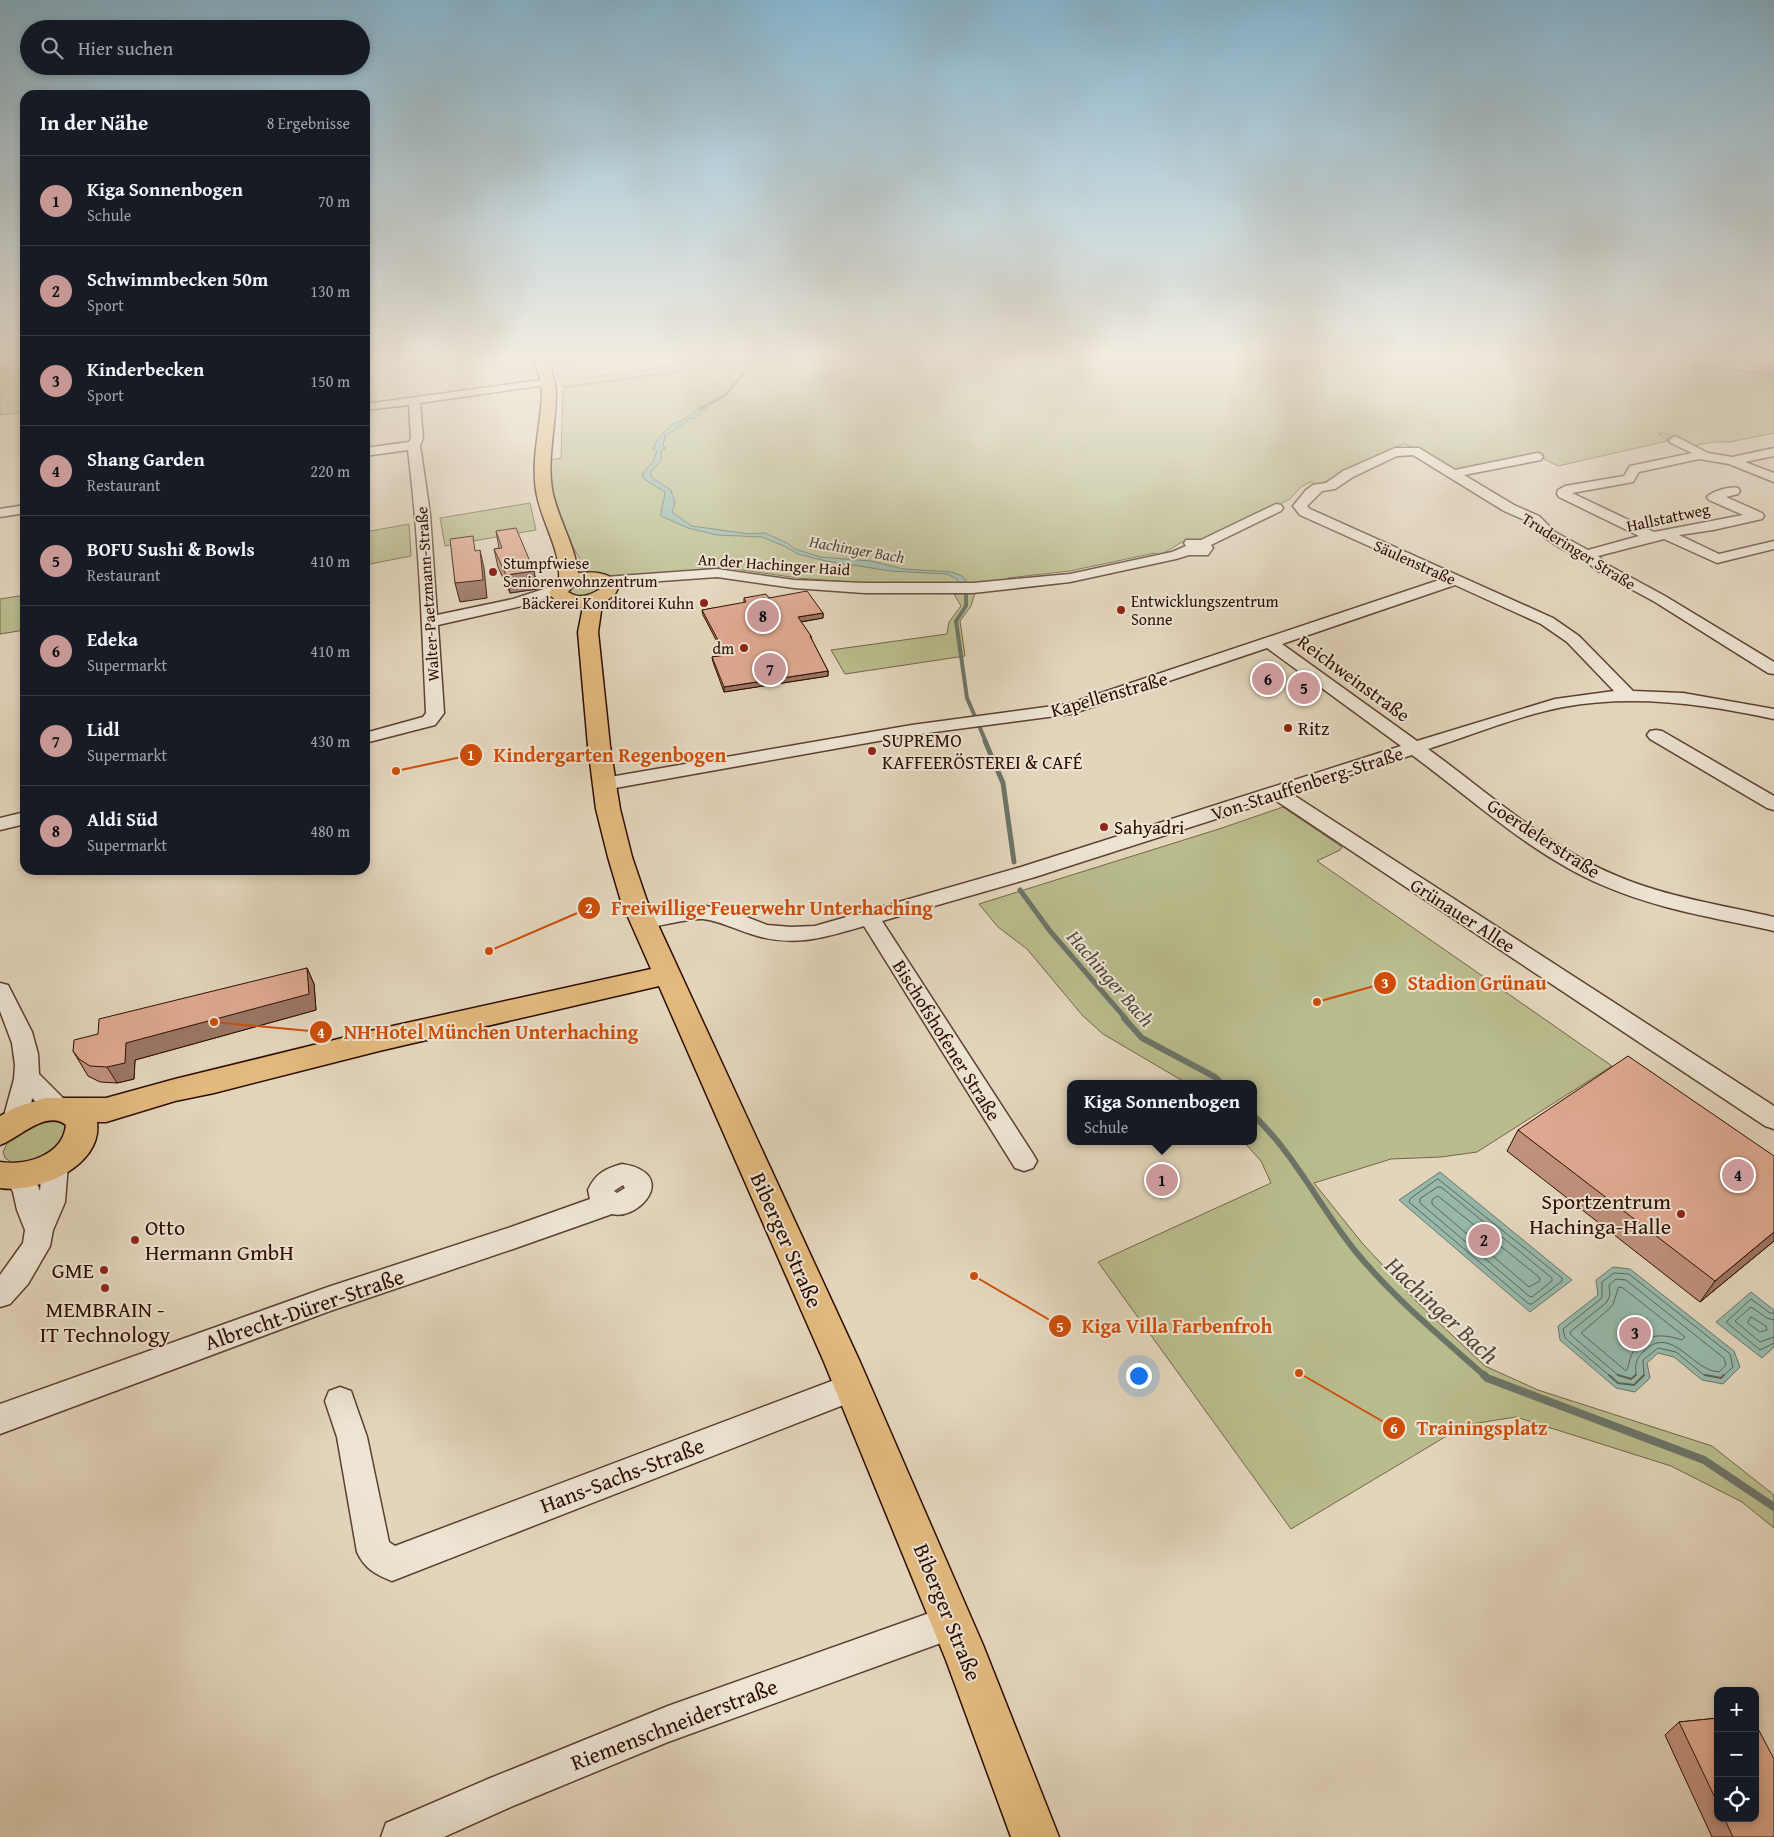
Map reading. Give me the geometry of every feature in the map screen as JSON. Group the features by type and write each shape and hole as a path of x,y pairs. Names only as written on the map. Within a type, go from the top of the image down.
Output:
{"main road":[{"name":"Biberger Straße","path":"545,446 543,480 550,514 566,556 566,593 578,605 588,632 604,784 620,858 642,921 853,1387 952,1622 1035,1837"},
{"name":"Biberger Straße","path":"566,556 600,587 593,603 588,632"},
{"path":"566,593 600,587"},
{"path":"8,1127 37,1112 106,1110 175,1090 214,1082 379,1040 666,975"},
{"path":"8,1176 31,1175 54,1164 70,1152 79,1142 109,1125 177,1099 214,1082"},
{"path":"63,1110 77,1116 82,1123 79,1142"}],"street":[{"path":"370,451 403,446"},
{"name":"Walter-Paetzmann-Straße","path":"370,737 429,721 435,713 422,514 414,446"},
{"path":"1687,446 1703,455"},
{"name":"Truderinger Straße","path":"1410,450 1421,453 1514,511 1534,519 1550,535 1567,546 1587,555 1603,568 1660,599 1774,668"},
{"name":"Säulenstraße","path":"1410,450 1395,452 1348,474 1330,486 1318,488 1311,492 1300,506 1301,509 1365,541 1520,608 1563,631 1628,695"},
{"path":"1732,460 1774,452"},
{"path":"1652,537 1564,494 1565,490 1628,479 1635,469 1639,467 1695,455 1732,460 1774,478"},
{"path":"1452,474 1538,457"},
{"name":"Hallstattweg","path":"1732,491 1714,497 1757,516"},
{"name":"An der Hachinger Haid","path":"600,587 654,578 717,574 794,584 855,588 974,588 1070,578 1150,562 1187,550 1203,552 1206,548 1202,544 1276,508"},
{"path":"0,513 20,510"},
{"name":"Hallstattweg","path":"1587,555 1652,537 1774,512"},
{"path":"1667,535 1718,559 1774,544"},
{"name":"Kapellenstraße","path":"604,784 892,733 1071,708 1455,580"},
{"path":"428,626 517,603 566,593"},
{"name":"Reichweinstraße","path":"1269,642 1414,748"},
{"name":"Von-Stauffenberg-Straße","path":"642,921 674,914 702,912 724,916 760,930 796,936 815,933 870,919 1038,869 1278,793 1548,704 1578,698 1628,695 1710,701 1774,714"},
{"path":"1656,735 1774,804"},
{"name":"Goerdelerstraße","path":"1414,748 1512,821 1564,856 1609,880 1665,899 1774,924"},
{"name":"Grünauer Allee","path":"1278,793 1774,1119"},
{"path":"0,824 20,819"},
{"name":"Bischofshofener Straße","path":"870,919 1024,1161"},
{"path":"0,993 13,1016 23,1042 27,1076 19,1102 8,1127"},
{"path":"27,1076 63,1110"},
{"path":"0,1295 28,1261 36,1246 39,1230 52,1202 54,1164"},
{"path":"8,1176 26,1189 30,1210 39,1230"},
{"name":"Albrecht-Dürer-Straße","path":"0,1419 328,1299 513,1238 610,1203"},
{"name":"Hans-Sachs-Straße","path":"340,1401 352,1438 374,1552 392,1564 853,1387"},
{"name":"Riemenschneiderstraße","path":"400,1837 501,1792 668,1724 952,1622"}],"green space":[{"path":"561,446 1399,446 1318,485 1310,482 1301,487 1290,499 1204,541 1182,542 1159,556 1155,553 1070,571 1008,578 1010,582 874,584 798,578 721,567 618,579 590,573 566,534 556,505 550,460 561,458"},
{"path":"1408,446 1647,446 1558,466 1536,455 1453,471 1422,451"},
{"path":"530,503 536,530 445,546 440,518"},
{"path":"409,524 411,556 370,564 370,531"},
{"path":"574,583 600,583 602,591 581,598 566,594"},
{"path":"975,593 971,606 960,621 965,656 845,674 831,650 947,634 949,622 961,606 954,594"},
{"path":"20,596 20,631 0,634 0,599"},
{"path":"1283,807 1342,847 1340,850 1317,861 1612,1066 1477,1152 1441,1157 1391,1159 1314,1183 1363,1244 1418,1303 1485,1366 1538,1390 1712,1446 1774,1495 1774,1528 1742,1502 1671,1466 1516,1417 1465,1425 1291,1529 1098,1262 1271,1183 1261,1161 1247,1145 1257,1145 1257,1080 1181,1080 1103,1034 1083,1016 1027,949 998,927 979,904 1219,829"},
{"path":"48,1118 64,1122 68,1127 69,1133 51,1155 19,1164 5,1158 3,1152 10,1137"}],"water":[{"path":"655,446 663,446 666,448 661,451 661,461 650,473 652,478 671,490 675,503 672,512 692,526 749,534 765,533 787,543 795,549 820,557 871,561 903,569 952,572 962,576 966,580 965,584 959,584 957,579 947,574 891,571 826,561 798,554 762,537 717,535 688,528 661,516 665,492 644,479 642,474 653,462 657,451 653,449"},
{"path":"1440,1172 1572,1280 1530,1312 1399,1200"},
{"path":"1613,1267 1630,1269 1734,1351 1740,1367 1723,1384 1702,1380 1674,1357 1658,1353 1647,1363 1650,1378 1635,1392 1616,1388 1560,1340 1558,1326 1598,1295 1596,1280"},
{"path":"1751,1292 1774,1310 1774,1347 1762,1358 1716,1322"}],"building":[{"path":"516,528 534,571 506,575 494,549 502,548 496,531"},
{"path":"473,536 475,551 480,550 483,580 455,583 450,539"},
{"path":"807,591 823,613 798,617 811,636 828,671 724,687 712,657 726,655 702,610 746,602 744,598 766,594 769,598"},
{"path":"307,968 309,994 126,1043 125,1063 107,1067 90,1066 79,1059 73,1051 74,1040 98,1034 99,1019"},
{"name":"Sportzentrum Hachinga-Halle","path":"1628,1056 1774,1156 1774,1232 1715,1281 1518,1130"},
{"path":"1714,1718 1714,1796 1679,1722"},
{"path":"1759,1731 1774,1759 1774,1837 1733,1837 1726,1822 1759,1822"}],"waterway":[{"name":"Hachinger Bach","path":"966,595 966,606 956,621 967,698 986,742"},
{"name":"Hachinger Bach","path":"985,741 1003,783 1014,862"},
{"name":"Hachinger Bach","path":"1020,890 1050,931 1126,1019"},
{"name":"Hachinger Bach","path":"1124,1018 1142,1038 1218,1080"},
{"name":"Hachinger Bach","path":"1257,1119 1295,1164 1343,1235 1371,1269 1418,1317 1485,1376"},
{"name":"Hachinger Bach","path":"1485,1376 1704,1460 1774,1507"}],"place":[{"name":"Stumpfwiese Seniorenwohnzentrum","path":"493,572"},
{"name":"Bäckerei Konditorei Kuhn","path":"704,603"},
{"name":"Entwicklungszentrum Sonne","path":"1121,610"},
{"name":"Aldi Süd","path":"763,616"},
{"name":"dm","path":"744,648"},
{"name":"Lidl","path":"770,669"},
{"name":"Edeka","path":"1268,679"},
{"name":"BOFU Sushi & Bowls","path":"1304,688"},
{"name":"Ritz","path":"1288,728"},
{"name":"SUPREMO KAFFEERÖSTEREI & CAFÉ","path":"872,751"},
{"name":"Kindergarten Regenbogen","path":"396,771"},
{"name":"Sahyadri","path":"1104,827"},
{"name":"Freiwillige Feuerwehr Unterhaching","path":"489,951"},
{"name":"Stadion Grünau","path":"1317,1002"},
{"name":"NH Hotel München Unterhaching","path":"214,1022"},
{"name":"Shang Garden","path":"1738,1175"},
{"name":"Kiga Sonnenbogen","path":"1162,1180"},
{"name":"Sportzentrum Hachinga-Halle","path":"1681,1214"},
{"name":"Otto Hermann GmbH","path":"135,1240"},
{"name":"Schwimmbecken 50m","path":"1484,1240"},
{"name":"GME","path":"104,1270"},
{"name":"Kiga Villa Farbenfroh","path":"974,1276"},
{"name":"MEMBRAIN - IT Technology","path":"105,1288"},
{"name":"Kinderbecken","path":"1635,1333"},
{"name":"Trainingsplatz","path":"1299,1373"}]}
